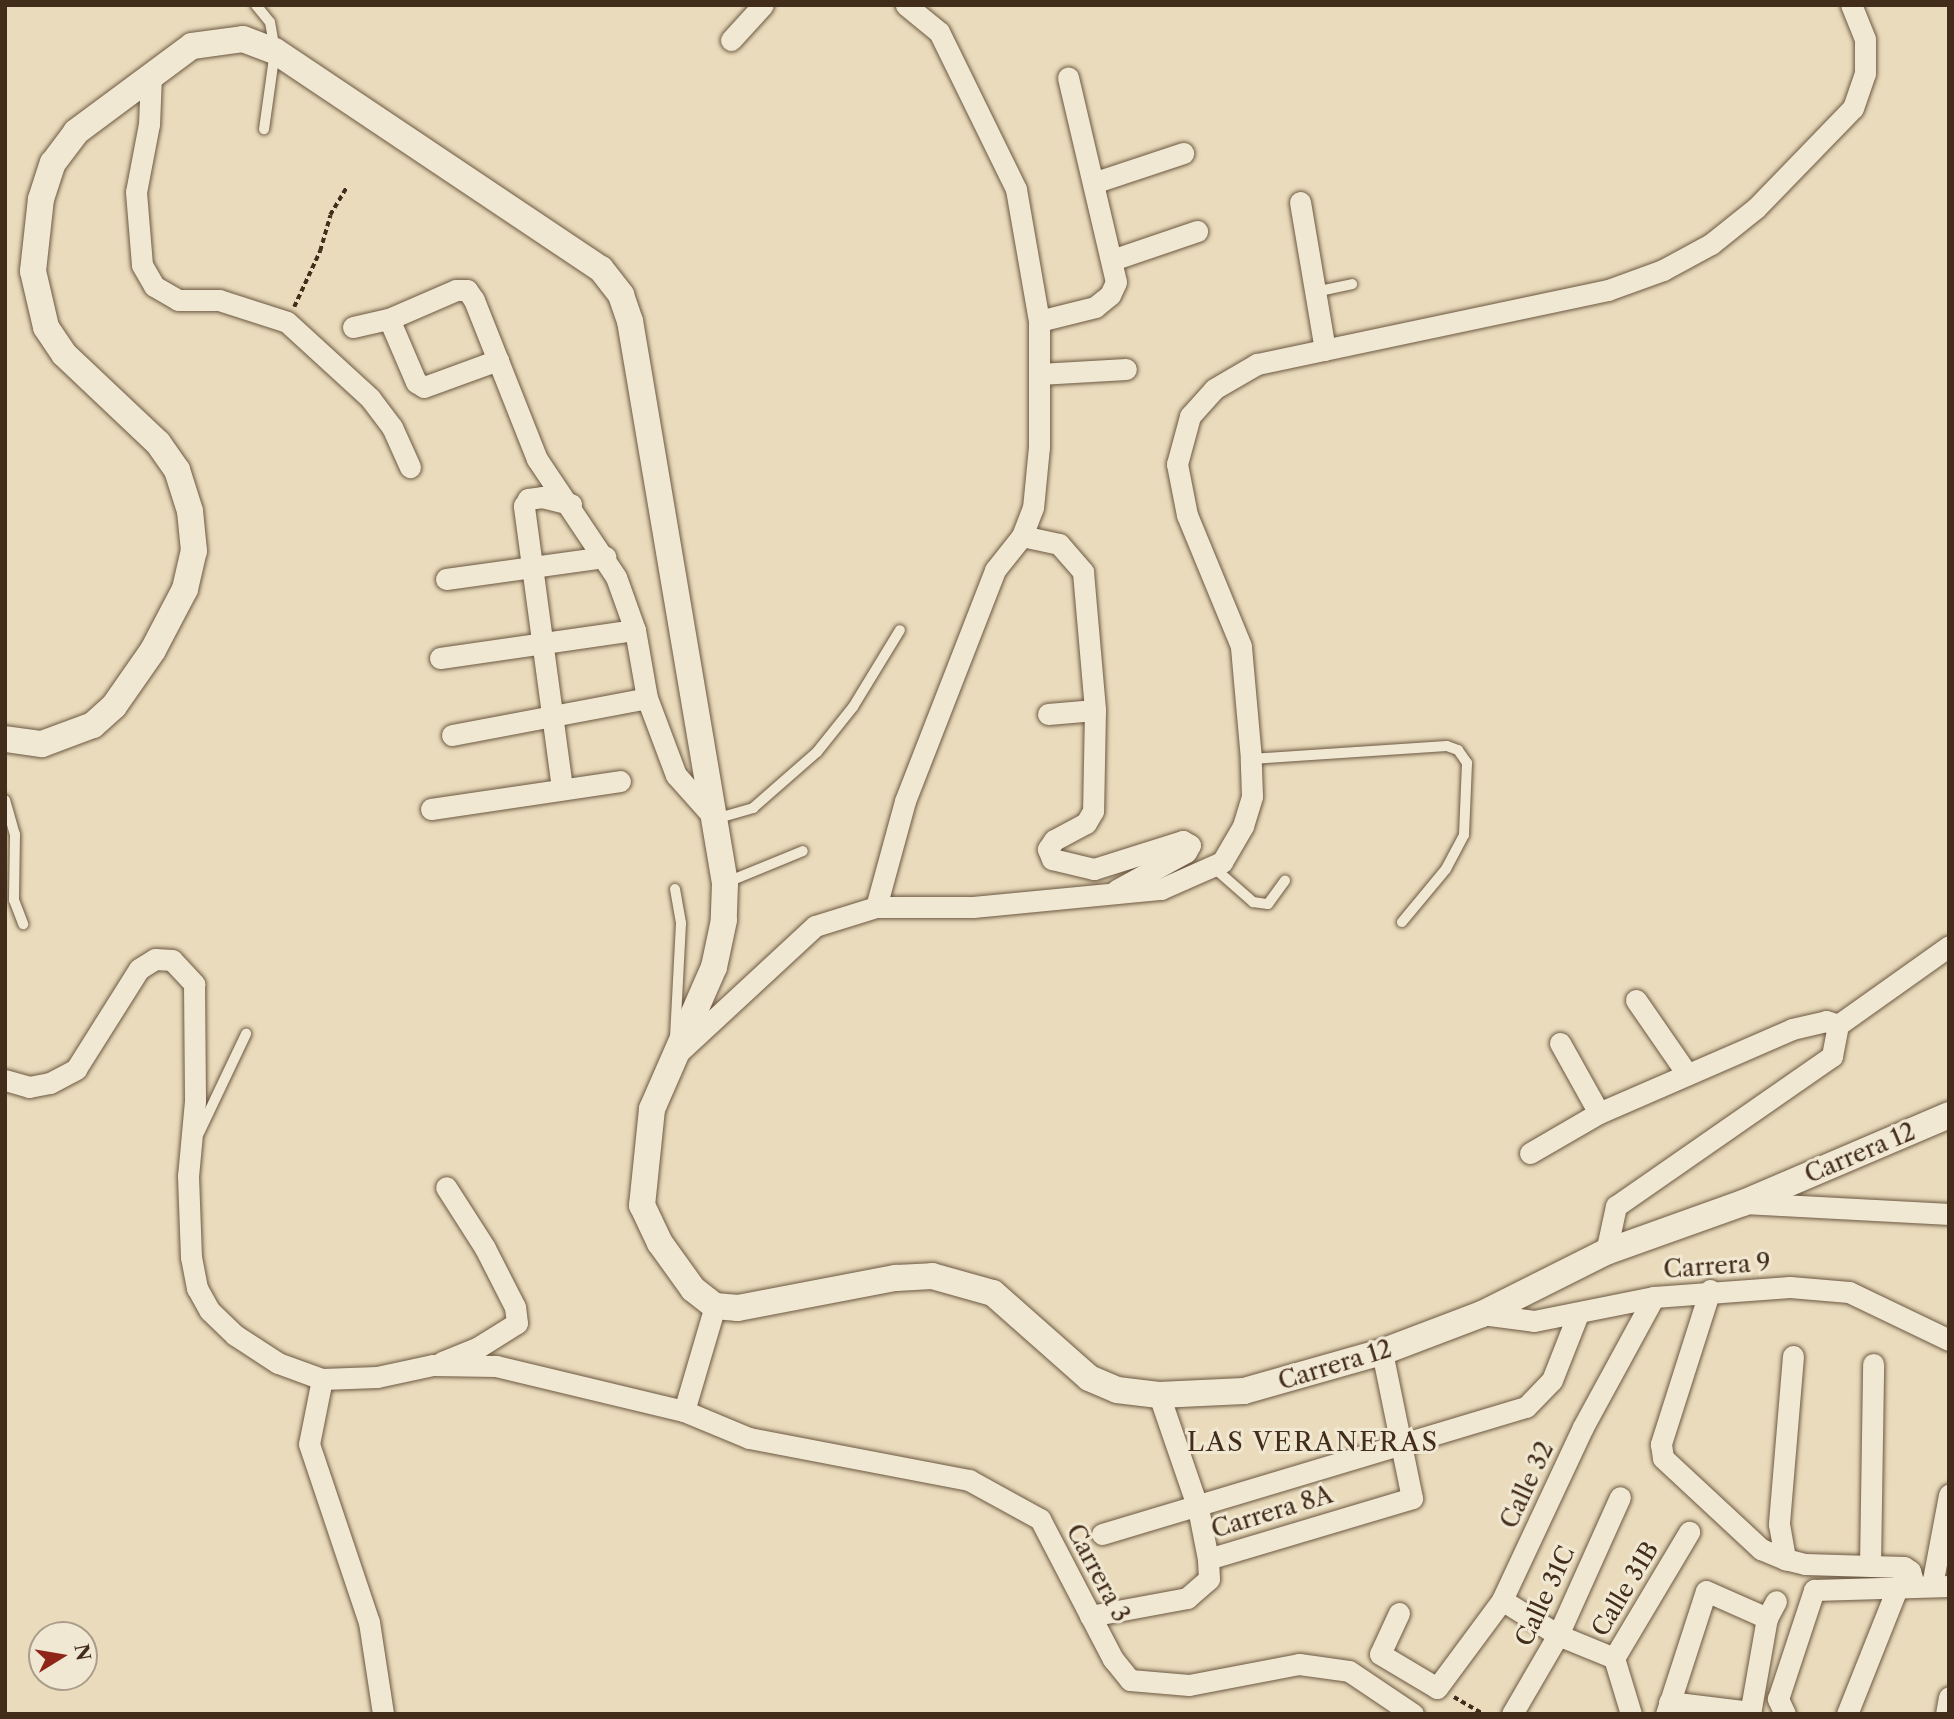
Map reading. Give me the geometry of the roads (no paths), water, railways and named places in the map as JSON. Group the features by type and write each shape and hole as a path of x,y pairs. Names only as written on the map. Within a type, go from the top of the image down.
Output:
{"street":[{"path":"732,40 763,5"},
{"path":"876,907 905,801 995,570 1022,536 1033,508 1039,374 1039,321 1016,189 939,33 906,5"},
{"path":"678,1053 815,926 876,907 973,907 1161,888 1222,862 1243,827 1252,796 1251,759 1241,646 1187,515 1177,464 1179,444 1190,416 1214,389 1257,364 1608,290 1663,270 1711,244 1756,208 1853,108 1865,73 1865,51 1851,5"},
{"path":"5,739 43,744 93,725 114,706 153,650 185,589 194,551 190,512 177,470 158,443 64,354 46,327 33,271 41,199 53,163 76,132 192,46 217,40 243,39 275,51 601,270 621,296 632,334 725,883 724,920 714,967 652,1110 642,1205 660,1242 693,1289 715,1306 684,1411"},
{"path":"151,75 149,124 136,192 142,265 154,286 178,300 219,300 287,322 370,398 392,427 410,467"},
{"path":"1039,321 1095,307 1110,295 1116,282 1096,181 1069,78"},
{"path":"1096,181 1183,153"},
{"path":"1300,202 1325,350"},
{"path":"1112,260 1197,231"},
{"path":"353,327 389,319 456,290 467,290 537,459 571,504 605,557 635,630 647,698 676,775 715,819"},
{"path":"389,319 416,382 424,387 498,360"},
{"path":"1039,374 1126,369"},
{"path":"562,788 524,506 528,499 542,496 571,504"},
{"path":"1022,536 1059,544 1083,572 1095,710 1093,811 1086,823 1054,841 1048,849 1052,859 1094,869 1183,841 1189,845 1186,852 1109,894"},
{"path":"446,579 531,565 605,557"},
{"path":"440,658 635,630"},
{"path":"452,735 551,714 647,698"},
{"path":"1048,714 1095,710"},
{"path":"431,809 620,781"},
{"path":"1530,1153 1599,1113 1792,1029 1814,1023 1838,1024 1949,946"},
{"path":"5,1080 29,1087 50,1083 76,1069 139,969 155,959 172,960 194,984 191,1257 197,1288 210,1311 235,1335 278,1363 322,1379 377,1377 433,1365 477,1348 517,1323 515,1307 485,1248 446,1187"},
{"path":"1636,1000 1687,1074"},
{"path":"1606,1252 1616,1206 1832,1056 1838,1024"},
{"path":"1559,1043 1599,1113"},
{"name":"Carrera 12","path":"715,1306 737,1308 896,1278 932,1276 993,1293 1089,1378 1117,1390 1158,1395 1244,1391 1382,1352 1482,1314 1606,1252 1743,1203 1949,1115"},
{"path":"1743,1203 1949,1214"},
{"name":"Carrera 9","path":"1482,1314 1534,1321 1654,1297 1710,1290 1790,1287 1849,1292 1949,1340"},
{"path":"1710,1290 1661,1444 1663,1458 1761,1549 1805,1564 1903,1567 1923,1585"},
{"name":"Calle 32","path":"1399,1613 1380,1654 1437,1688 1502,1600 1583,1427 1654,1297"},
{"path":"1102,1534 1198,1508 1526,1407 1552,1380 1578,1314"},
{"path":"1382,1352 1405,1445"},
{"path":"1785,1559 1779,1524 1793,1356"},
{"path":"1870,1565 1873,1364"},
{"name":"Carrera 3","path":"433,1365 495,1366 684,1411 749,1438 969,1480 1040,1519 1090,1616 1130,1680 1189,1685 1299,1664 1349,1671 1413,1714"},
{"path":"322,1379 309,1444 369,1622 383,1714"},
{"path":"1158,1395 1198,1508 1208,1559"},
{"name":"Carrera 8A","path":"1090,1616 1187,1598 1209,1580 1208,1559 1412,1498 1405,1445"},
{"path":"1847,1714 1923,1585 1949,1495"},
{"name":"Calle 31C","path":"1512,1714 1558,1635 1620,1497"},
{"name":"Calle 31B","path":"1631,1714 1614,1658 1689,1532"},
{"path":"1785,1714 1778,1699 1809,1597 1821,1587 1923,1585"},
{"path":"1706,1591 1772,1609 1750,1713 1667,1708 1706,1591"},
{"path":"1502,1600 1558,1635 1614,1658"},
{"path":"1946,1714 1949,1697"}],"lane":[{"path":"256,5 270,22 275,51 264,130"},
{"path":"1315,292 1352,284"},
{"path":"715,819 753,808 817,752 853,707 900,630"},
{"path":"1251,759 1447,746 1458,750 1467,763 1464,835 1446,869 1402,922"},
{"path":"5,800 15,834 14,900 23,925"},
{"path":"725,883 803,851"},
{"path":"1212,866 1253,902 1268,904 1285,881"},
{"path":"675,889 681,923 674,1019 678,1053"},
{"path":"191,1149 246,1034"}],"district":[{"name":"LAS VERANERAS","path":"1313,1443"}]}
